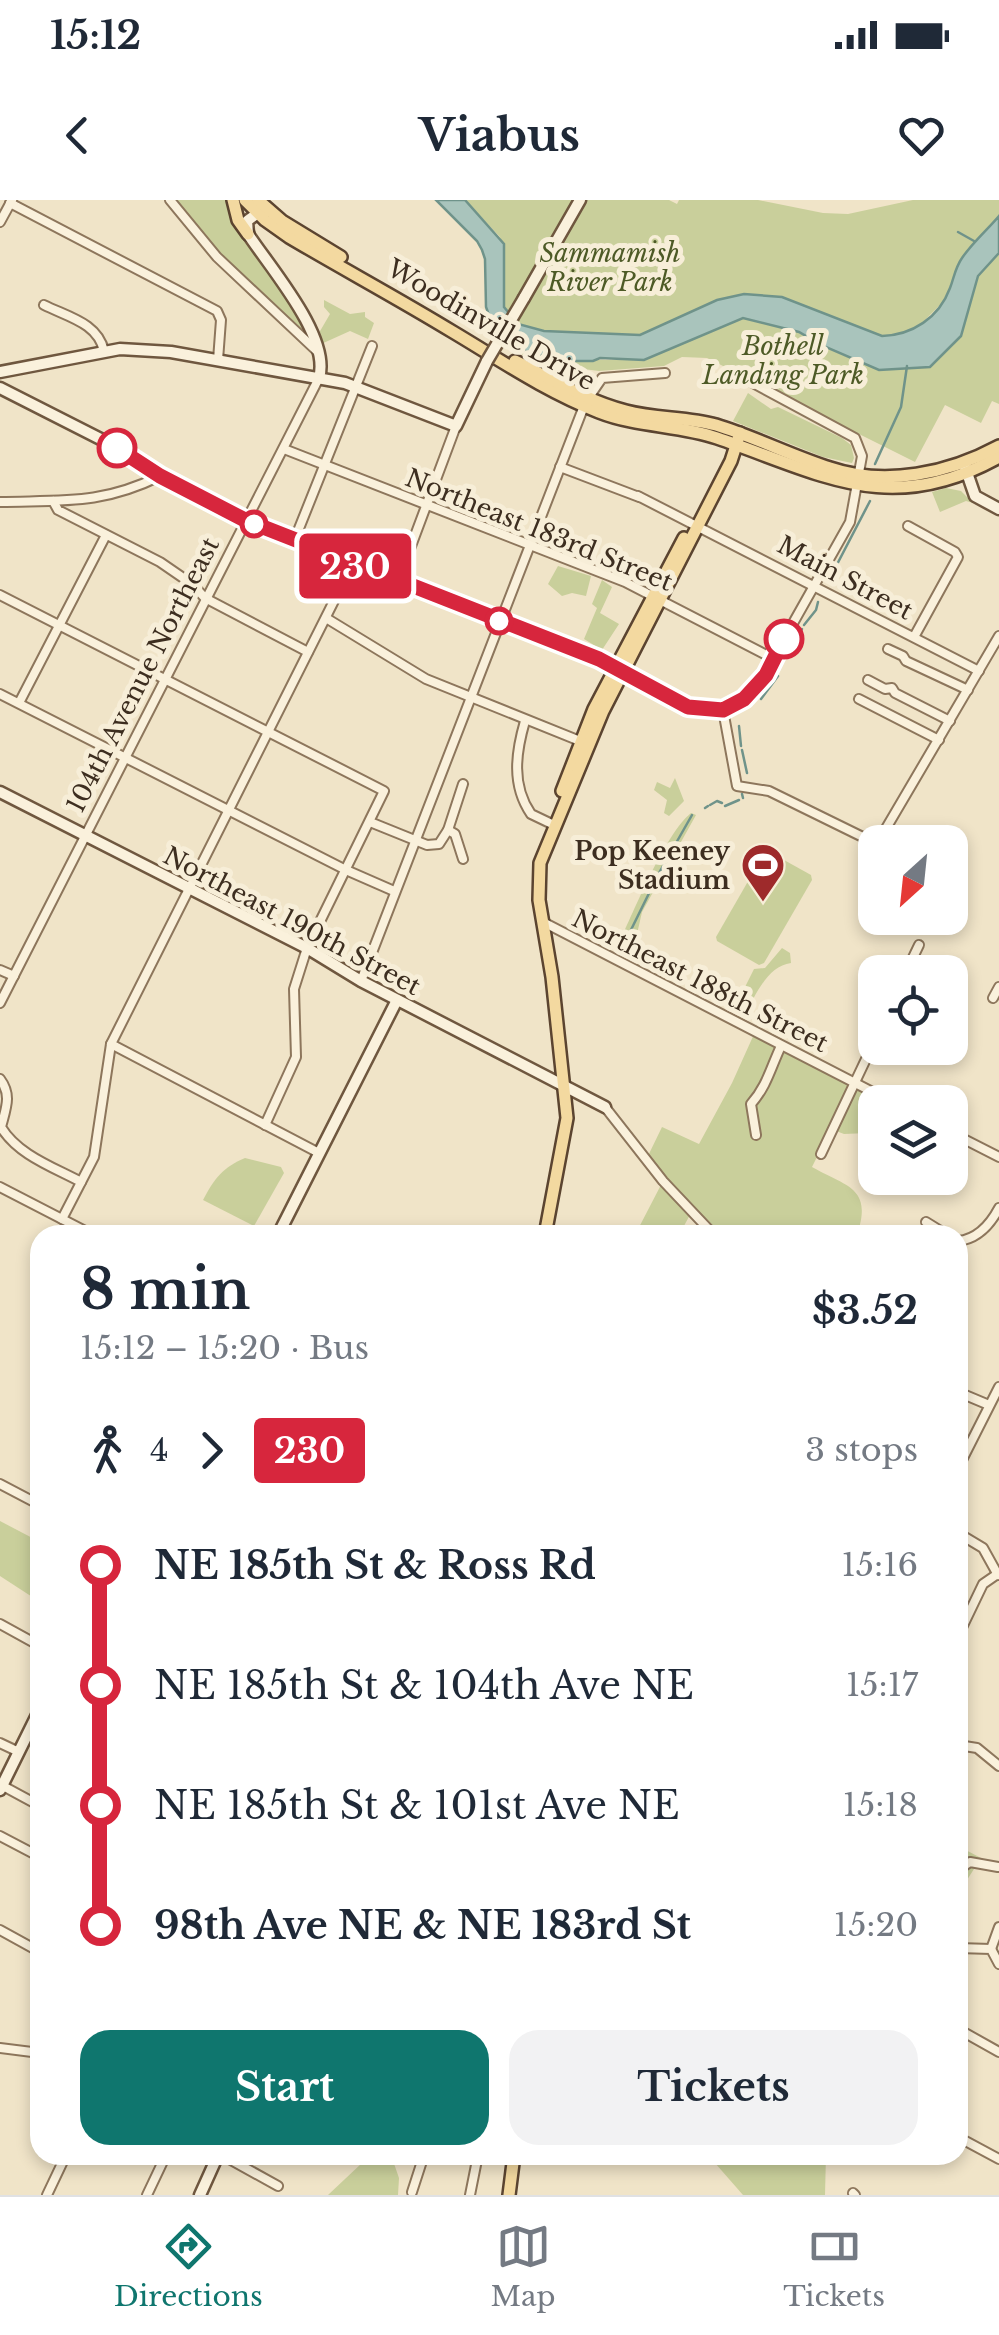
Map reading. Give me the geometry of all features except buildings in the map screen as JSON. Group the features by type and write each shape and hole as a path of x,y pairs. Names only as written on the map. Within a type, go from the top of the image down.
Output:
{"main road":[{"path":"233,200 238,220 248,234"},
{"name":"Woodinville Drive","path":"245,200 582,401 632,422 736,441"},
{"name":"Woodinville Drive","path":"582,401 702,422 790,466 859,480"},
{"path":"554,825 657,598 736,441 859,480 902,488 999,456"},
{"path":"965,467 999,446"},
{"path":"547,1225 566,1136 566,1086 538,873 580,741 622,672"},
{"path":"509,2195 513,2165"}],"street":[{"path":"170,200 217,257 321,367 355,386 456,426"},
{"path":"397,582 456,426 487,361 580,200"},
{"path":"0,222 11,202 217,311 218,360"},
{"path":"260,207 247,221 248,234 312,330 321,367"},
{"path":"44,306 93,328 101,337 104,351"},
{"path":"294,541 372,346"},
{"path":"12,394 2,372 104,351 154,350 218,360 321,367"},
{"name":"104th Avenue Northeast","path":"0,1003 284,449 321,367"},
{"path":"361,981 582,401 602,378 666,373"},
{"path":"0,388 245,520 622,672 688,707 723,710 756,689 850,522 861,448 850,434 740,376"},
{"name":"Northeast 183rd Street","path":"284,449 530,544 657,598 774,658"},
{"name":"Main Street","path":"560,467 685,514 695,524 979,671"},
{"path":"965,467 975,496 999,509"},
{"path":"0,502 88,501 112,496 160,476"},
{"path":"53,501 58,510 176,572 205,598 308,652"},
{"path":"908,526 958,556 914,637"},
{"path":"19,703 106,535"},
{"path":"62,1219 97,1145 110,1044 352,565"},
{"path":"0,595 384,791 307,948 294,988 296,1057 265,1124"},
{"path":"326,618 426,679 580,741"},
{"path":"886,825 999,636"},
{"path":"888,648 906,661 968,690"},
{"path":"868,680 892,688 950,721"},
{"path":"0,694 394,891"},
{"path":"859,699 939,740"},
{"path":"723,710 737,786 769,790 858,833"},
{"path":"526,720 515,759 520,788 531,814 554,825"},
{"path":"370,822 433,846 439,844 448,830 463,784"},
{"name":"Northeast 190th Street","path":"0,792 307,948 361,981 605,1107"},
{"path":"448,830 454,834 463,858"},
{"name":"Northeast 188th Street","path":"543,922 858,1085"},
{"path":"914,955 919,945"},
{"path":"0,970 14,976"},
{"path":"993,998 999,987"},
{"path":"283,1225 397,1000"},
{"path":"110,1044 319,1153"},
{"path":"756,1136 751,1104 766,1087 781,1046"},
{"path":"821,1154 864,1065"},
{"path":"0,1079 9,1100 1,1127 6,1136 15,1146 81,1182"},
{"path":"605,1107 663,1181 705,1225"},
{"path":"968,1142 999,1158"},
{"path":"0,1187 74,1225"},
{"path":"968,1239 987,1227 999,1208"},
{"path":"926,1222 931,1225"},
{"path":"968,1448 999,1386"},
{"path":"968,1396 990,1405"},
{"path":"0,1484 30,1499"},
{"path":"968,1539 983,1548 998,1575 983,1584 968,1615"},
{"path":"0,1640 3,1626 30,1641"},
{"path":"30,1729 1,1788 30,1801"},
{"path":"0,1742 19,1752"},
{"path":"968,1746 978,1748 999,1766"},
{"path":"0,1836 30,1852"},
{"path":"968,1863 999,1866 999,1875"},
{"path":"999,1927 991,1949 999,1964"},
{"path":"0,1930 30,1946"},
{"path":"968,1948 991,1949"},
{"path":"968,2035 999,2052"},
{"path":"0,2048 30,2052"},
{"path":"968,2143 999,2160"},
{"path":"47,2195 61,2165"},
{"path":"147,2195 161,2165"},
{"path":"200,2195 215,2165"},
{"path":"239,2165 278,2186"},
{"path":"412,2192 421,2165"},
{"path":"470,2195 476,2165"}],"green space":[{"path":"171,200 228,200 237,226 308,332 303,332 223,258"},
{"name":"Sammamish River Park","path":"465,200 669,200 677,204 679,200 758,200 848,214 913,200 999,200 999,216 962,258 943,302 915,330 882,337 782,297 717,300 640,335 614,336 544,331 518,324 504,307 505,254 500,237"},
{"name":"Bothell Landing Park","path":"999,253 999,404 992,401 981,423 945,405 915,462 707,358 682,357 664,366 599,371 536,363 504,343 505,340 555,360 644,360 742,318 799,332 842,355 889,370 930,367 966,317 978,276"},
{"path":"324,300 350,314 365,312 365,317 374,323 368,339 350,331 319,345 316,338 330,314"},
{"path":"748,393 771,409 778,407 842,438 851,445 852,463 823,457 733,421"},
{"path":"946,488 961,491 973,503 966,501 940,512 932,492"},
{"path":"558,566 591,576 586,596 562,596 548,584"},
{"path":"602,580 612,587 600,613 619,624 602,650 584,639 597,608 592,604"},
{"path":"675,778 684,801 669,816 664,813 667,800 654,790 657,782 670,788"},
{"path":"691,813 696,815 642,912 637,934 624,946 619,943 651,874 671,838"},
{"path":"766,850 811,875 812,880 764,963 759,965 716,937"},
{"path":"782,948 790,953 791,963 768,976 744,1017 733,1011 754,969 765,968"},
{"path":"755,1032 858,1086 858,1133 831,1129 812,1167 854,1191 862,1207 860,1225 704,1225 691,1213 684,1225 640,1225 663,1181 646,1160 662,1127 699,1144"},
{"path":"245,1158 281,1167 284,1173 255,1225 203,1200 231,1165"},
{"path":"0,1521 30,1537 30,1596 0,1576"},
{"path":"968,1851 981,1858 968,1878"},
{"path":"360,2165 394,2165 399,2178 398,2195 328,2195"},
{"path":"717,2165 826,2165 825,2195 743,2195"}],"water":[{"path":"436,200 465,200 504,244 504,307 518,324 544,331 640,335 717,300 744,294 782,297 882,336 893,335 932,316 945,299 962,258 999,216 999,253 978,276 961,336 930,367 879,370 799,332 743,318 644,360 564,361 528,352 494,329 486,307 482,250"}],"waterway":[{"path":"958,232 974,241"},
{"path":"875,464 901,407 907,366"},
{"path":"832,574 870,501"},
{"path":"804,625 818,602"},
{"path":"790,651 802,629"},
{"path":"761,699 778,676"},
{"path":"739,726 741,746"},
{"path":"742,750 747,773"},
{"path":"742,794 743,798"},
{"path":"725,806 739,800"},
{"path":"710,805 722,803"},
{"path":"625,942 692,815"},
{"path":"639,960 648,965"}],"bus line":[{"name":"230","path":"117,448 160,476 245,520 599,659 688,707 723,710 744,699 766,675 784,639"}],"place":[{"name":"Pop Keeney Stadium","path":"763,903"}]}
